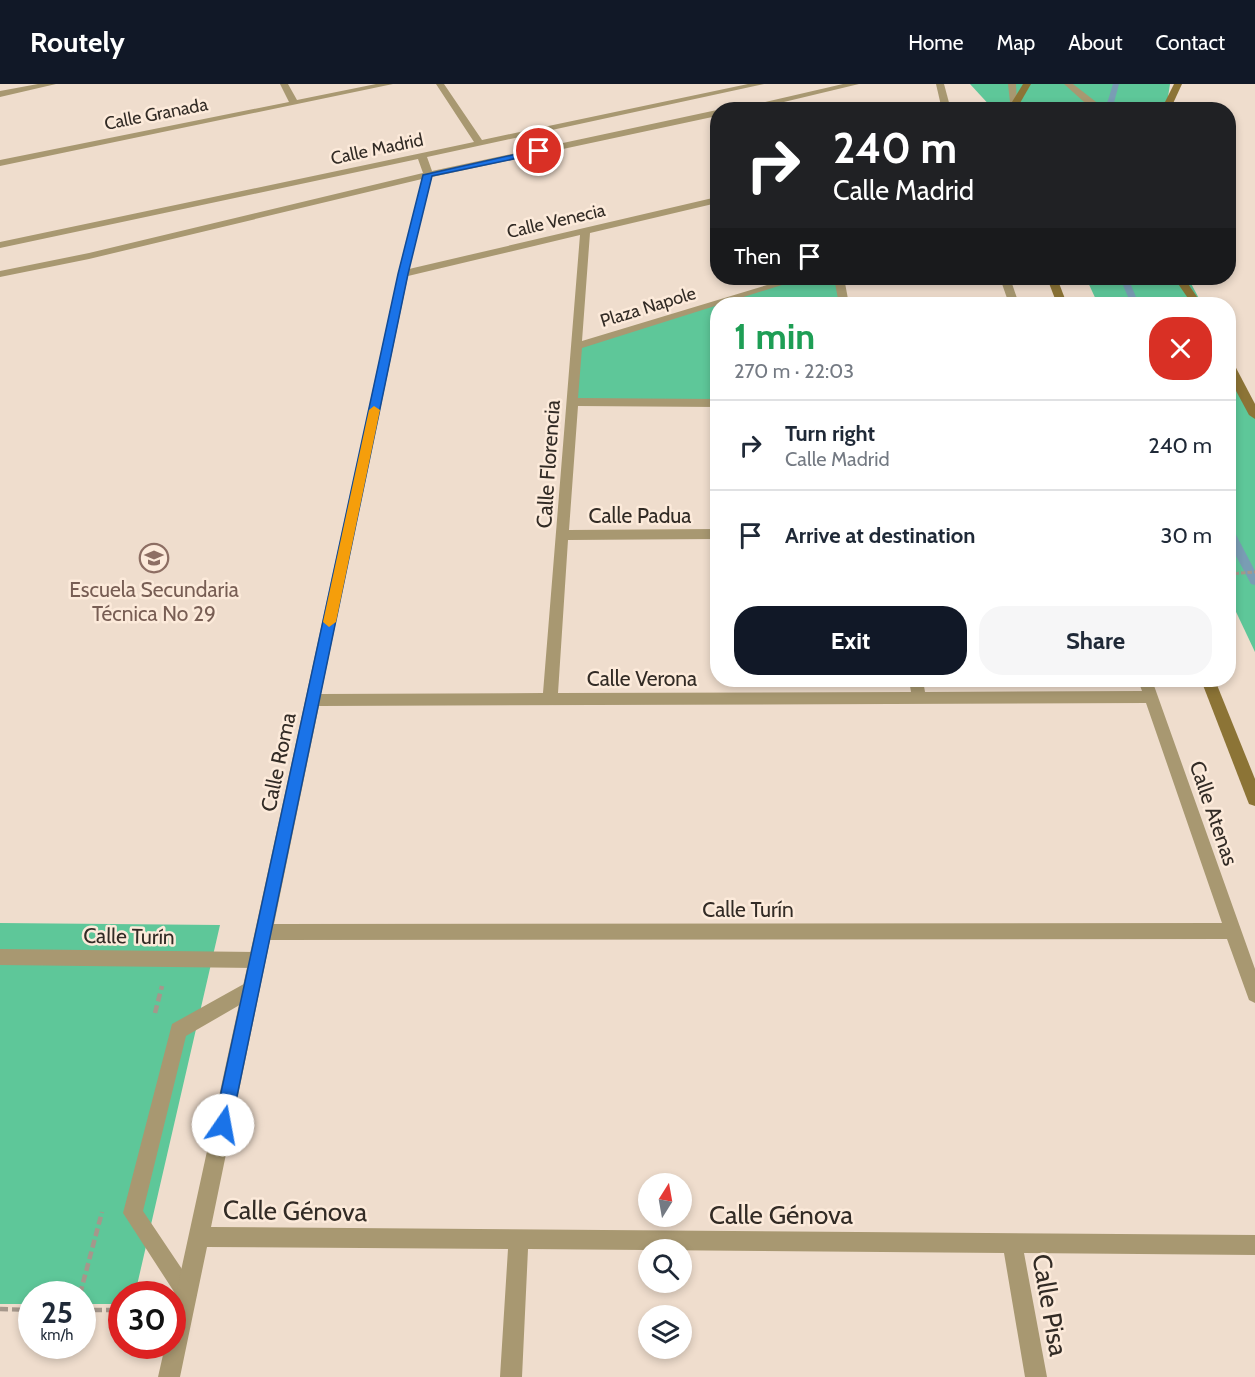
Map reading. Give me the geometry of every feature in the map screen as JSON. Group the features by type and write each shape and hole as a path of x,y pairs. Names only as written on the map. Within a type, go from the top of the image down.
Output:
{"main road":[{"path":"1015,102 1027,84"},
{"path":"1170,102 1178,84"},
{"path":"1236,379 1255,416"},
{"path":"1211,687 1255,799"}],"street":[{"path":"0,94 52,84"},
{"path":"284,84 294,103"},
{"name":"Calle Granada","path":"0,163 389,84"},
{"path":"440,84 480,144"},
{"name":"Calle Madrid","path":"0,245 760,84"},
{"path":"772,102 855,84"},
{"path":"940,84 945,102"},
{"path":"1012,84 1012,102"},
{"path":"1068,84 1091,102"},
{"name":"Calle Madrid","path":"0,274 89,256 428,175 710,115"},
{"path":"422,156 428,175"},
{"name":"Calle Roma","path":"169,1377 403,274 428,175"},
{"name":"Calle Venecia","path":"403,274 710,202"},
{"name":"Calle Florencia","path":"550,699 585,231"},
{"name":"Plaza Napole","path":"737,297 776,285"},
{"name":"Plaza Napole","path":"577,346 710,305"},
{"path":"573,402 710,403"},
{"name":"Calle Padua","path":"563,535 710,534"},
{"path":"917,687 919,698"},
{"name":"Calle Atenas","path":"1147,687 1255,994"},
{"name":"Calle Verona","path":"313,700 1151,697"},
{"name":"Calle Turín","path":"263,932 1233,931"},
{"name":"Calle Turín","path":"0,957 257,960"},
{"path":"187,1294 133,1213 178,1030 251,989"},
{"name":"Calle Génova","path":"199,1238 1255,1245"},
{"path":"511,1377 519,1240"},
{"name":"Calle Pisa","path":"1012,1243 1036,1377"}],"path":[{"path":"1236,573 1255,572"},
{"path":"0,1309 18,1310"}],"green space":[{"path":"970,84 1170,84 1167,102 987,102"},
{"path":"776,285 840,285 843,297 737,297"},
{"path":"1089,285 1192,285 1198,297 1095,297"},
{"path":"710,305 710,403 573,402 577,346"},
{"path":"1236,371 1255,407 1255,652 1236,612"},
{"path":"0,923 220,925 138,1281 108,1281 108,1304 96,1304 96,1281 18,1281 18,1304 0,1304"}],"waterway":[{"path":"1110,102 1116,84"},
{"path":"1127,285 1132,297"},
{"path":"1236,545 1255,581"}],"slow traffic":[{"path":"329,622 374,410"}],"place":[{"name":"Escuela Secundaria Técnica No 29","path":"154,558"}],"route":[{"path":"223,1125 403,274 428,175 539,151"}]}
